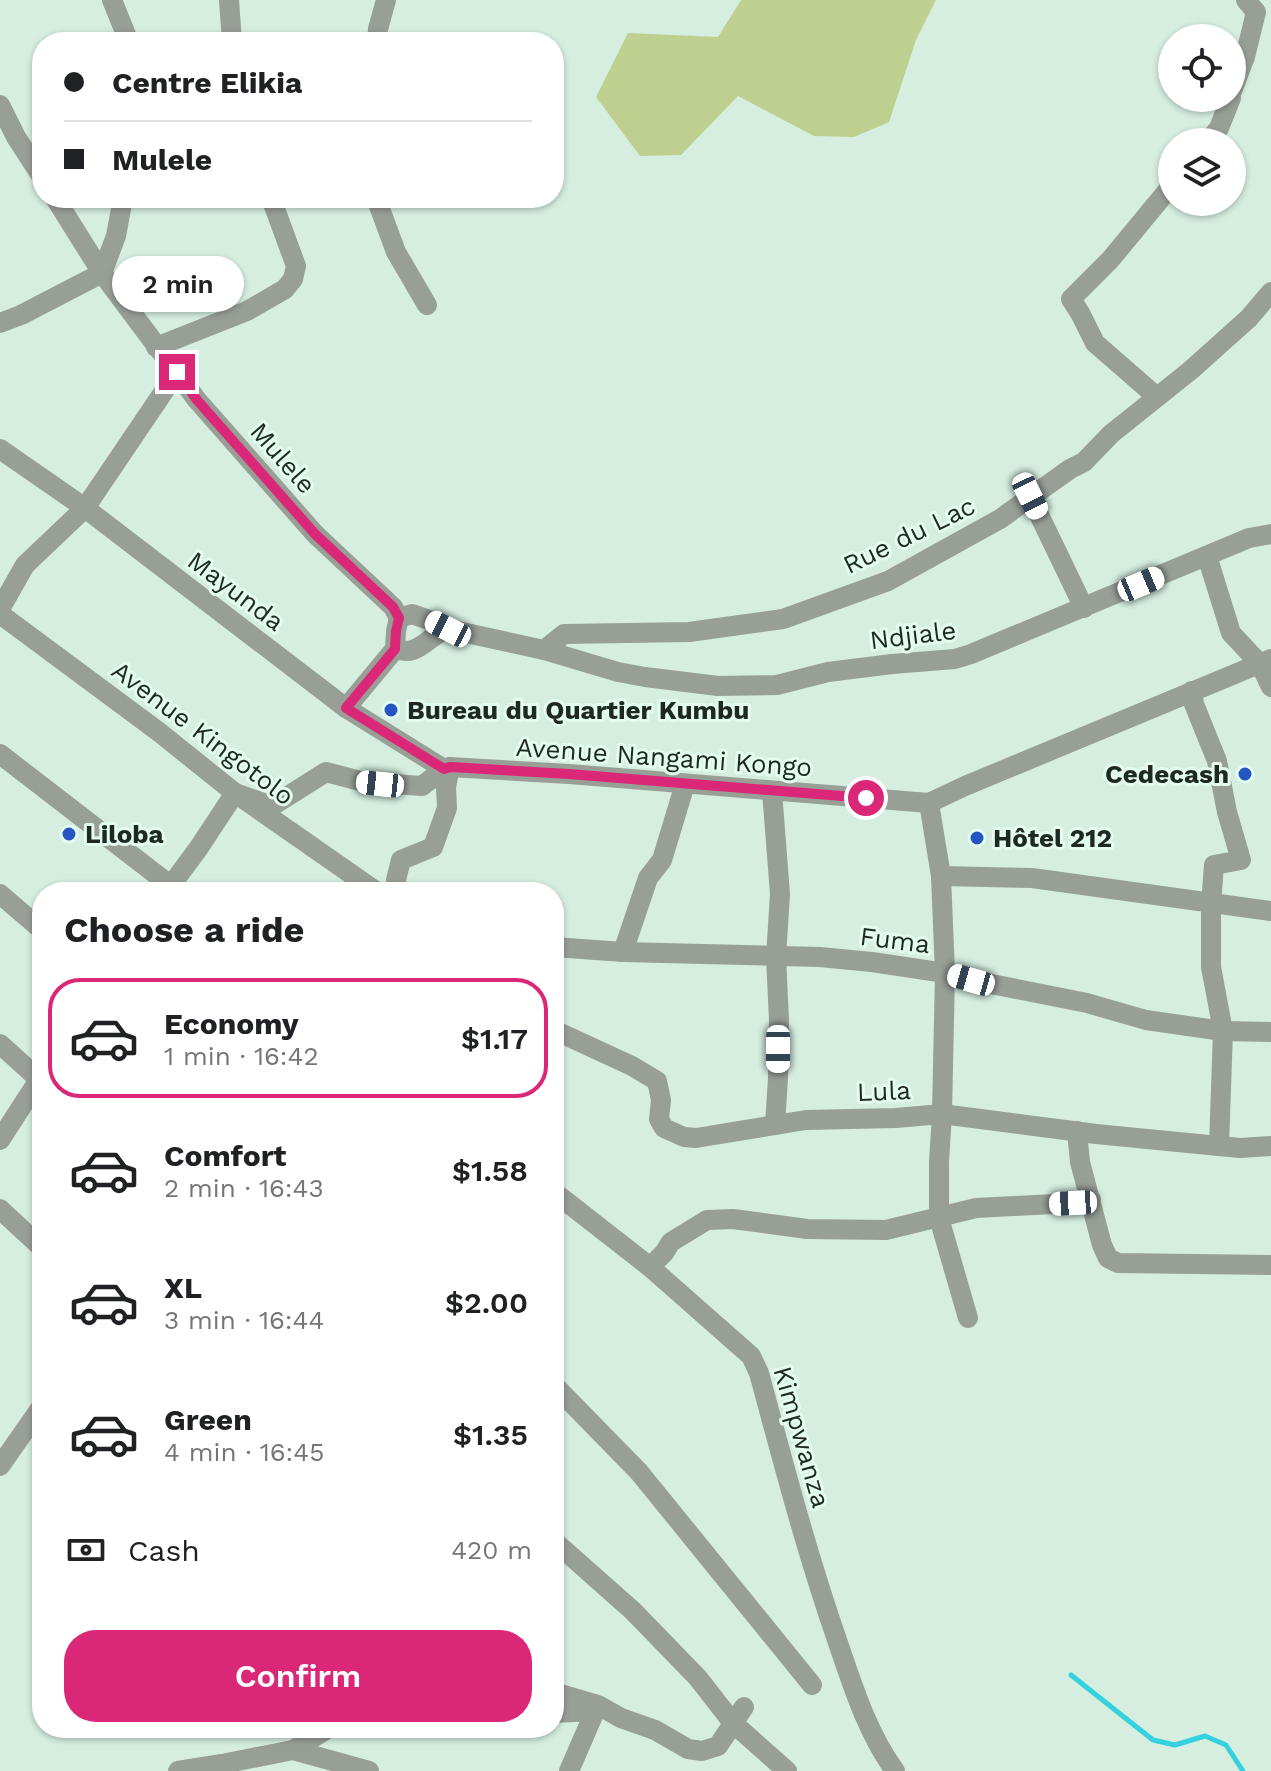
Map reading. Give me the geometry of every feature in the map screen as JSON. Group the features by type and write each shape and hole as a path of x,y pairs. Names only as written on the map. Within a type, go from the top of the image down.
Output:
{"street":[{"path":"112,0 125,32"},
{"path":"229,0 231,32"},
{"path":"378,32 386,0"},
{"path":"1246,50 1253,4"},
{"path":"0,105 32,162"},
{"path":"1157,397 1095,343 1071,299 1110,260 1158,202"},
{"name":"Mulele","path":"61,208 102,273 197,400 315,534 393,607 399,618"},
{"path":"0,323 102,273 116,236 121,208"},
{"path":"156,347 247,311 285,289 293,279 296,266 275,208"},
{"path":"380,208 396,252 427,305"},
{"name":"Rue du Lac","path":"544,650 564,634 689,632 783,619 888,581 1000,519 1084,462 1111,434 1191,370 1249,318 1271,292"},
{"path":"0,612 25,565 85,508 177,372"},
{"name":"Mayunda","path":"0,449 85,508 346,708 447,768"},
{"path":"1030,496 1084,608"},
{"name":"Ndjiale","path":"544,650 645,677 718,686 777,685 828,672 955,659 1249,538 1271,534"},
{"path":"1207,556 1231,633 1266,662 1271,687"},
{"name":"Avenue Kingotolo","path":"0,612 235,793 363,882"},
{"path":"346,708 395,649 399,618 412,614 448,629 544,650"},
{"path":"395,649 410,652 418,649 448,629"},
{"name":"Avenue Nangami Kongo","path":"235,793 272,806 326,772 364,782 422,786 447,768 929,803 1266,662"},
{"path":"1192,691 1194,704 1217,761 1241,860 1214,865 1211,967 1223,1031 1219,1146"},
{"path":"0,754 162,882"},
{"path":"396,882 401,860 433,847 447,808 447,768"},
{"path":"623,952 648,878 662,860 685,784"},
{"path":"772,791 780,894 776,957 779,1020 775,1125"},
{"path":"177,882 235,793"},
{"path":"929,803 941,876 945,973 939,1218 968,1318"},
{"path":"941,876 1032,878 1271,911"},
{"path":"0,894 32,921"},
{"name":"Fuma","path":"564,948 820,957 872,962 945,973 1087,1003 1146,1020 1223,1031 1271,1032"},
{"name":"Lula","path":"564,1035 657,1081 661,1100 659,1119 664,1128 684,1137 696,1138 806,1120 942,1114 1219,1146 1271,1146"},
{"path":"0,1044 32,1071"},
{"path":"0,1140 32,1092"},
{"path":"1077,1131 1080,1162 1108,1258 1118,1263 1271,1265"},
{"name":"Kimpwanza","path":"564,1200 650,1267 751,1356 759,1373 820,1590 856,1696 895,1771"},
{"path":"650,1267 671,1242 707,1220 733,1219 807,1229 886,1230 976,1208 1091,1200"},
{"path":"0,1209 32,1239"},
{"path":"564,1395 639,1472 812,1685"},
{"path":"0,1466 32,1420"},
{"path":"564,1550 633,1611 739,1715 787,1771"},
{"path":"564,1696 655,1730 688,1749 702,1751 718,1746 739,1715"},
{"path":"564,1712 596,1708"},
{"path":"569,1771 596,1708"},
{"path":"178,1771 293,1750 313,1738"},
{"path":"293,1750 369,1771"}],"green space":[{"path":"741,0 936,0 916,40 889,122 854,137 814,136 738,96 681,155 640,156 596,97 628,33 718,37"}],"waterway":[{"path":"1071,1675 1153,1740 1175,1745 1205,1736 1226,1745 1243,1771"}],"place":[{"name":"Bureau du Quartier Kumbu","path":"391,710"},
{"name":"Cedecash","path":"1245,774"},
{"name":"Liloba","path":"69,834"},
{"name":"Hôtel 212","path":"977,838"}],"route":[{"path":"177,372 197,400 315,534 393,607 399,618 395,649 346,708 444,769 569,774 866,798"}]}
